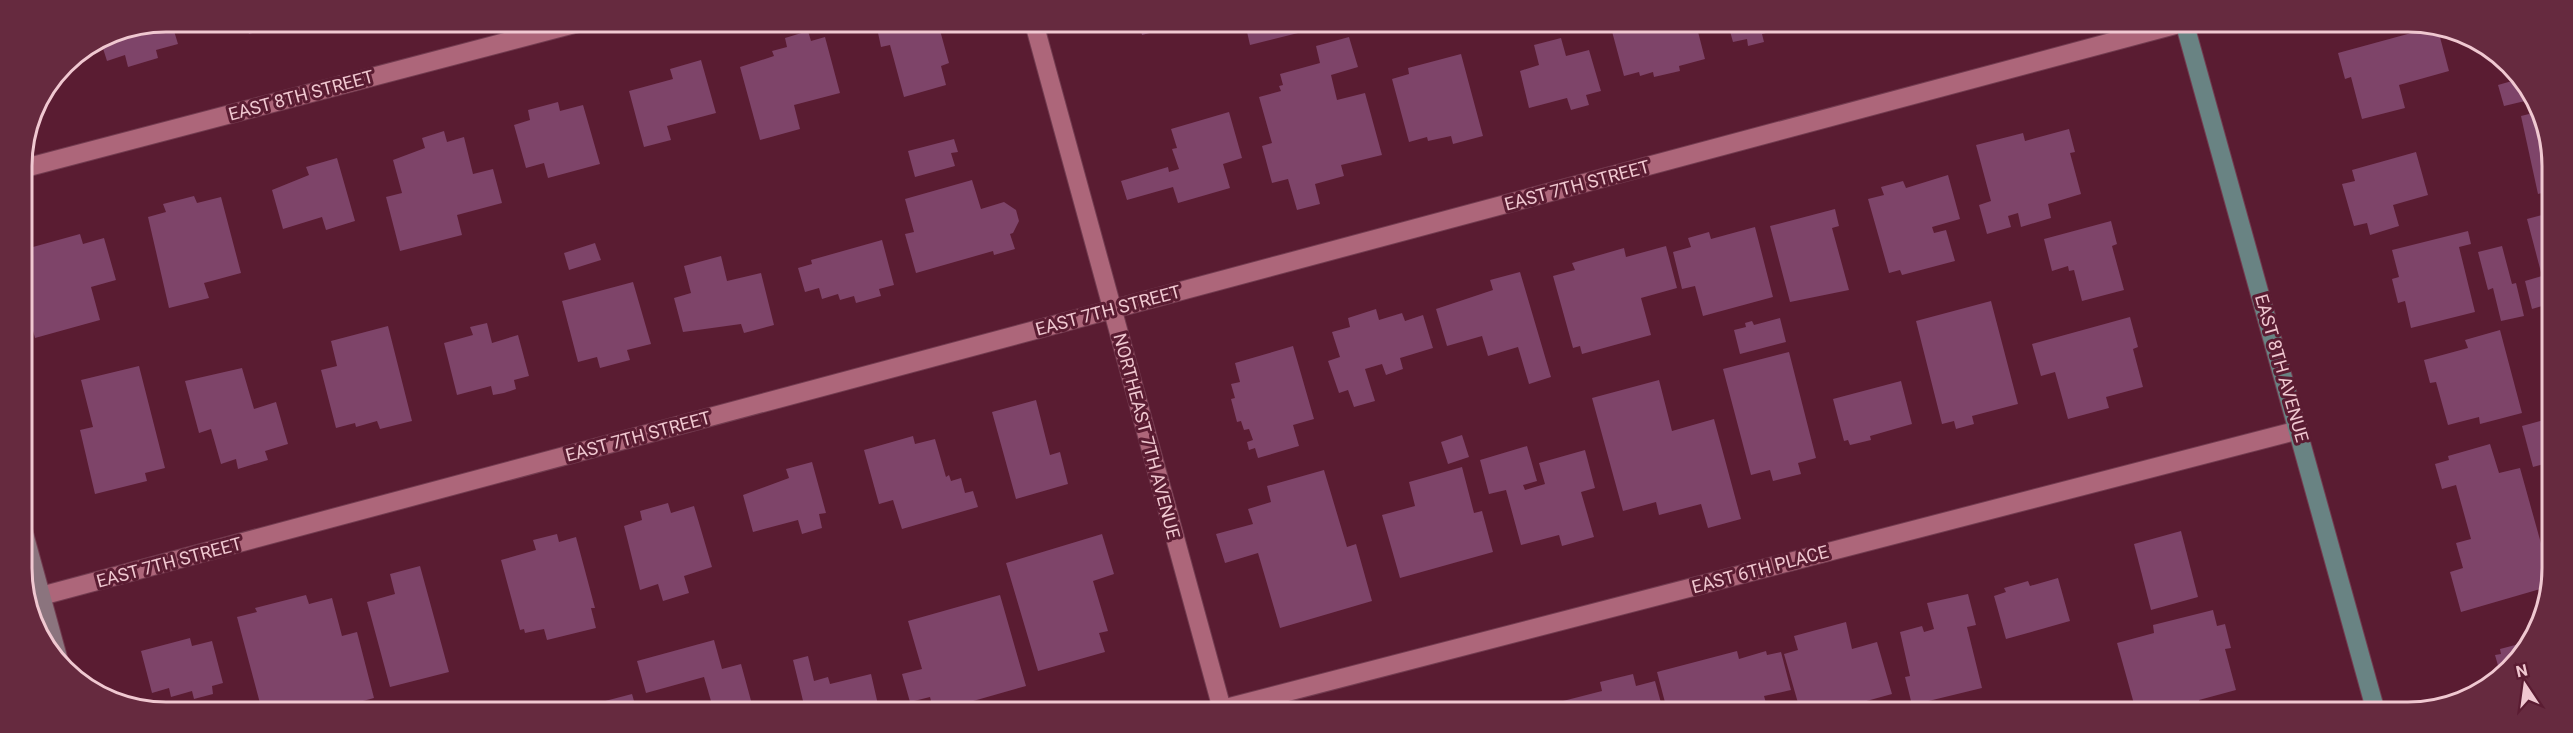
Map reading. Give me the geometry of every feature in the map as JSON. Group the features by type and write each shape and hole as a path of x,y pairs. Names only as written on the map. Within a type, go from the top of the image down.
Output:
{"main road":[{"name":"EAST 8TH AVENUE","path":"2187,32 2373,701"}],"street":[{"name":"EAST 8TH STREET","path":"32,166 544,32"},
{"name":"NORTHEAST 7TH AVENUE","path":"1036,32 1220,702"},
{"name":"EAST 7TH STREET","path":"41,596 2149,32"},
{"name":"EAST 6TH PLACE","path":"1251,702 2299,429"},
{"path":"32,563 53,641"}],"building":[{"path":"174,32 178,44 156,50 158,58 128,67 125,55 107,61 102,47 106,45 131,36"},
{"path":"805,32 808,32 811,41 825,37 840,93 794,105 800,129 760,140 740,67 774,56 772,51 787,47 785,38"},
{"path":"878,32 940,32 949,63 941,66 946,85 904,97 890,45 881,47"},
{"path":"1247,32 1302,32 1250,45"},
{"path":"1612,32 1698,32 1705,59 1679,66 1680,71 1654,77 1653,72 1640,76 1639,72 1624,76"},
{"path":"1730,32 1770,32 1762,34 1764,42 1748,46 1747,39 1733,42"},
{"path":"2414,32 2425,33 2440,36 2449,71 2399,85 2405,108 2362,119 2351,77 2345,79 2338,53"},
{"path":"1349,37 1358,67 1331,75 1337,100 1365,93 1382,155 1341,165 1344,176 1315,184 1320,204 1297,210 1288,179 1272,183 1262,146 1272,143 1259,97 1281,91 1279,86 1283,85 1280,74 1320,63 1316,46"},
{"path":"1561,38 1566,56 1589,50 1601,91 1586,95 1589,105 1571,110 1567,98 1529,108 1520,71 1539,65 1534,45"},
{"path":"1461,54 1483,136 1453,144 1451,136 1428,141 1427,137 1409,142 1392,79 1409,74 1408,68"},
{"path":"701,60 716,113 667,126 671,140 644,147 629,91 673,79 670,69"},
{"path":"2511,81 2525,101 2504,106 2498,85"},
{"path":"558,102 560,111 583,105 600,164 548,178 544,163 526,168 514,125 530,120 528,110"},
{"path":"1229,112 1242,158 1223,164 1230,188 1178,203 1173,187 1127,200 1121,181 1168,167 1169,172 1179,169 1172,149 1177,148 1171,129"},
{"path":"2531,114 2539,139 2542,193 2538,194 2521,116"},
{"path":"2069,129 2075,152 2070,153 2081,194 2048,204 2051,218 2021,227 2018,213 2008,216 2011,227 1987,234 1979,205 1991,201 1976,145 2023,133 2025,141"},
{"path":"444,131 447,142 464,137 473,174 493,169 502,203 457,215 462,235 400,251 386,197 402,193 393,160 425,148 422,138"},
{"path":"954,139 958,152 951,153 955,166 915,177 908,151"},
{"path":"2416,152 2428,195 2393,205 2399,226 2370,235 2367,223 2354,226 2342,184 2355,181 2352,170"},
{"path":"337,158 355,221 326,230 322,217 283,229 272,190 309,175 306,167"},
{"path":"1948,175 1960,219 1932,227 1934,233 1946,230 1955,261 1902,275 1900,270 1889,273 1868,199 1884,195 1881,187 1903,181 1906,188"},
{"path":"972,180 981,209 1004,202 1016,210 1019,221 1013,233 1010,234 1015,249 994,255 993,251 916,273 905,234 914,232 905,199"},
{"path":"194,196 197,203 221,197 241,273 204,283 209,298 169,308 148,217 166,212 163,204"},
{"path":"1835,209 1839,226 1832,228 1849,290 1790,302 1770,226"},
{"path":"2542,215 2542,276 2527,219"},
{"path":"2111,221 2117,244 2112,246 2124,290 2082,301 2074,270 2069,271 2068,266 2052,271 2044,239"},
{"path":"1755,227 1773,297 1703,316 1695,286 1682,289 1673,252 1691,247 1688,238 1709,232 1711,239"},
{"path":"2468,231 2471,244 2459,247 2475,312 2411,328 2405,301 2398,303 2392,279 2399,277 2392,250"},
{"path":"80,234 83,244 104,238 116,280 91,287 100,320 35,338 32,327 32,247"},
{"path":"882,240 894,285 879,289 881,296 856,303 854,296 840,300 838,294 822,299 819,288 805,292 798,268 812,264 811,260"},
{"path":"595,243 601,260 569,270 564,253"},
{"path":"1666,246 1677,288 1641,298 1651,335 1582,354 1580,346 1573,348 1553,276 1575,270 1572,263 1624,248 1626,257"},
{"path":"2502,246 2512,284 2516,283 2524,316 2501,321 2493,288 2488,290 2478,252"},
{"path":"721,256 727,281 761,273 774,325 744,333 741,324 683,332 674,298 691,293 684,266"},
{"path":"1520,272 1551,377 1529,384 1518,347 1488,356 1482,336 1447,346 1436,309 1493,290 1490,280"},
{"path":"2542,276 2542,306 2532,309 2525,281"},
{"path":"633,282 651,344 627,350 630,360 600,368 597,357 578,362 562,301"},
{"path":"1991,301 2018,404 1972,416 1974,424 1956,429 1954,421 1942,424 1916,321"},
{"path":"1376,309 1379,320 1402,313 1405,321 1423,315 1433,348 1400,358 1403,369 1386,375 1382,364 1365,369 1375,401 1354,407 1348,390 1339,393 1328,361 1340,357 1332,332 1350,327 1348,318"},
{"path":"2130,317 2138,347 2133,349 2143,387 2106,397 2109,408 2068,419 2055,372 2041,376 2032,344"},
{"path":"1780,318 1786,342 1740,354 1734,330 1746,327 1745,323 1752,321 1754,325"},
{"path":"487,323 492,343 518,335 529,376 514,380 516,389 504,393 493,395 491,386 457,395 444,343 473,335 470,327"},
{"path":"388,326 412,421 380,429 377,421 356,427 355,423 336,428 321,370 337,366 331,341"},
{"path":"2500,330 2522,413 2480,424 2479,417 2448,425 2436,382 2430,383 2424,360 2468,348 2465,340"},
{"path":"1293,346 1314,419 1293,425 1299,446 1258,458 1255,448 1249,450 1247,442 1253,440 1249,429 1244,430 1241,421 1237,422 1231,399 1235,398 1231,384 1240,382 1235,363"},
{"path":"1789,352 1816,458 1798,463 1801,474 1773,481 1770,470 1751,475 1723,369"},
{"path":"139,366 165,468 145,473 147,481 95,494 80,430 93,427 81,380"},
{"path":"242,368 254,409 276,402 288,444 265,451 268,460 238,469 236,459 221,464 211,429 199,433 185,381"},
{"path":"1659,380 1672,431 1714,419 1741,519 1708,528 1701,504 1659,515 1656,502 1623,511 1592,398"},
{"path":"1901,381 1912,424 1870,436 1871,440 1850,445 1848,440 1844,441 1833,399"},
{"path":"1036,400 1050,455 1060,452 1068,484 1016,499 992,412"},
{"path":"2542,421 2542,465 2533,467 2522,426"},
{"path":"1462,435 1469,457 1448,464 1441,442"},
{"path":"913,436 915,444 935,439 946,477 949,475 951,481 961,478 965,493 973,491 978,507 902,529 893,500 879,504 864,450"},
{"path":"2490,444 2499,473 2520,468 2542,547 2539,589 2461,612 2450,572 2463,568 2456,543 2471,539 2456,485 2442,489 2435,464 2449,460 2448,456"},
{"path":"1527,446 1537,481 1523,485 1525,490 1545,484 1539,463 1585,450 1595,488 1581,492 1594,537 1562,546 1559,535 1521,545 1506,490 1489,494 1480,460"},
{"path":"812,462 826,513 819,514 822,528 802,534 798,520 753,532 743,495 789,478 786,469"},
{"path":"1462,467 1474,513 1482,511 1493,552 1400,578 1382,515 1415,506 1409,482"},
{"path":"1324,470 1347,547 1356,544 1372,601 1280,628 1258,553 1225,563 1216,534 1253,524 1248,509 1271,502 1267,486"},
{"path":"668,503 671,513 694,506 712,567 684,576 689,593 663,601 658,584 640,590 624,526 642,520 640,511"},
{"path":"2181,531 2198,597 2151,610 2134,544"},
{"path":"557,534 559,542 576,537 595,608 591,608 596,628 547,640 544,629 525,633 524,629 520,630 501,560 536,550 533,540"},
{"path":"1102,534 1114,574 1093,581 1108,631 1099,633 1105,652 1038,671 1006,563"},
{"path":"420,566 449,672 390,687 367,602 395,594 390,574"},
{"path":"2058,578 2070,621 2006,639 1994,596 2006,592 2004,588 2028,581 2030,586"},
{"path":"1968,594 1976,625 1967,627 1982,688 1928,701 1911,701 1905,677 1910,676 1900,632 1922,626 1924,632 1934,629 1927,603"},
{"path":"306,595 309,604 332,598 342,636 357,632 374,698 360,702 260,702 237,617 257,612 255,608"},
{"path":"1000,595 1026,686 971,702 931,702 930,697 910,702 902,674 922,669 908,621"},
{"path":"2213,610 2217,626 2225,624 2231,648 2225,649 2236,690 2199,701 2133,701 2117,643 2154,633 2153,625"},
{"path":"1846,622 1852,649 1877,642 1892,694 1866,701 1798,701 1784,654 1798,650 1794,636"},
{"path":"190,638 192,646 212,641 223,683 212,686 213,694 194,699 192,691 171,697 169,688 152,693 141,651"},
{"path":"714,640 722,669 741,664 751,702 711,702 704,677 646,693 637,661"},
{"path":"2517,645 2509,655 2495,655 2501,654 2500,649"},
{"path":"1737,651 1739,659 1766,651 1767,655 1781,652 1791,690 1764,696 1766,701 1665,701 1657,672"},
{"path":"808,656 814,681 828,677 830,684 871,674 877,702 803,702 793,660"},
{"path":"1633,674 1636,686 1655,681 1661,701 1563,701 1602,691 1600,682"},
{"path":"632,694 634,702 602,702"}]}
